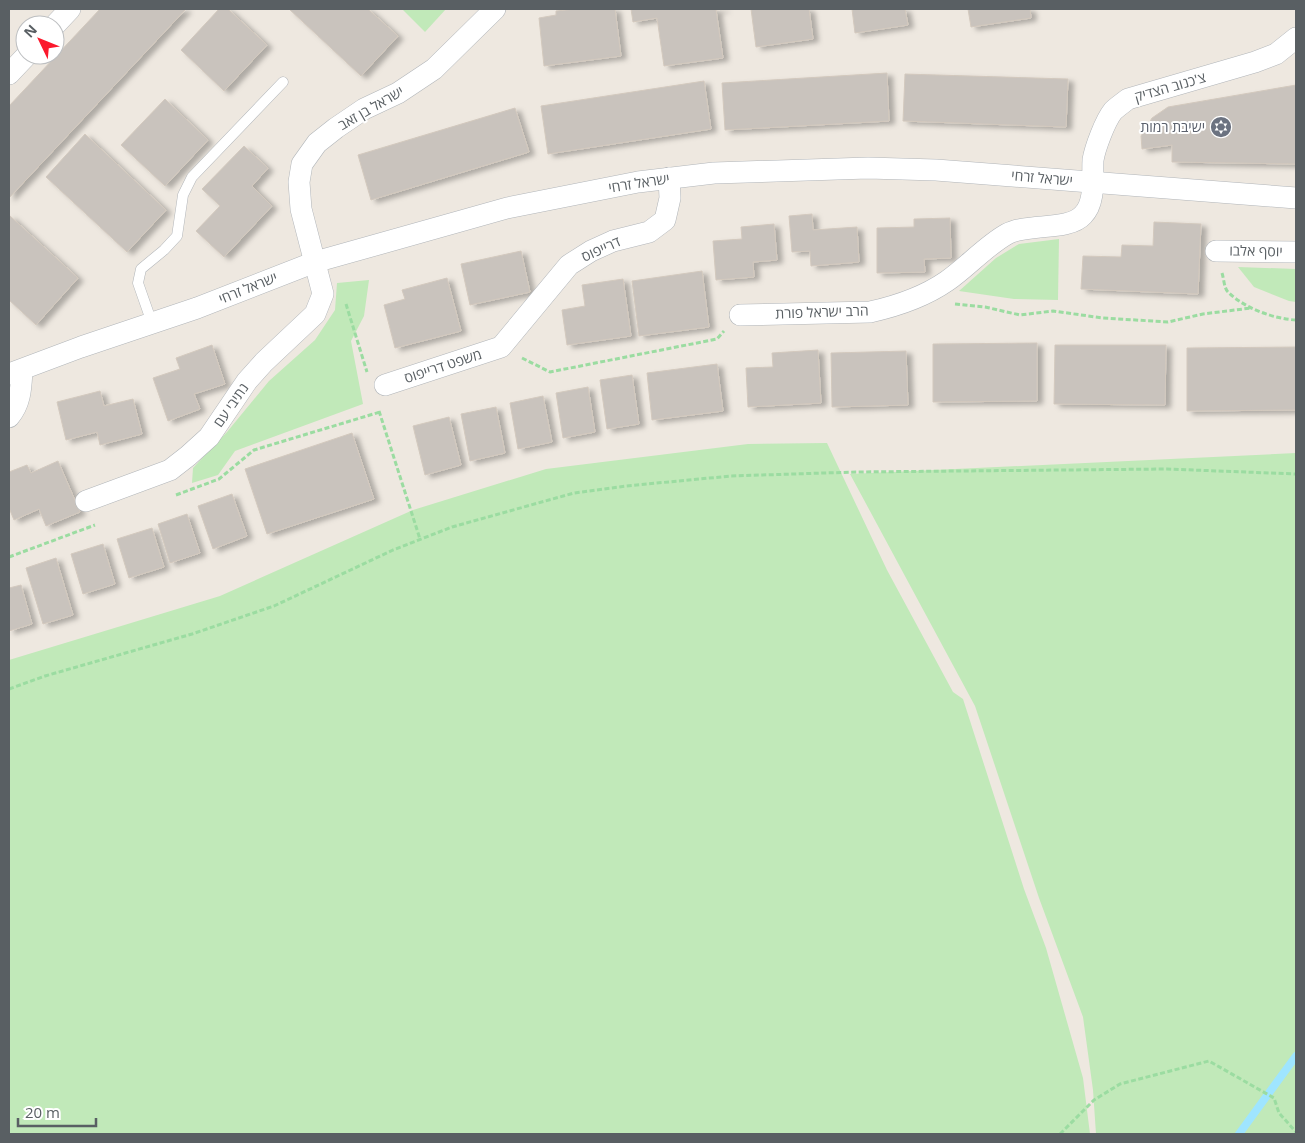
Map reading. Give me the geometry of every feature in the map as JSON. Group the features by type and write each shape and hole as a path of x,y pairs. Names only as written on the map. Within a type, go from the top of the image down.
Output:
{"street":[{"name":"ישראל בן זאב","path":"315,262 301,208 299,182 302,164 317,143 364,109 398,93 434,69 495,9"},
{"name":"צ'כנוב הצדיק","path":"1093,182 1094,158 1101,135 1113,112 1128,99 1255,62 1276,54 1296,38"},
{"name":"ישראל זרחי","path":"15,372 81,347 197,308 315,262 507,208 638,182 714,172 868,168 936,170 1296,198"},
{"name":"דרייפוס","path":"501,347 569,265 591,251 613,241 648,232 665,220 670,198 669,178"},
{"name":"הרב ישראל פורת","path":"740,315 870,312 918,298 947,282 1007,234 1032,227 1071,223 1084,216 1090,203 1093,182"},
{"name":"יוסף אלבו","path":"1216,251 1296,252"},
{"name":"נתיבי עם","path":"86,501 170,470 209,437 247,381 264,362 316,314 323,294 315,262"},
{"name":"משפט דרייפוס","path":"385,385 501,347"},
{"path":"9,418 15,410 21,392 15,372"}],"lane":[{"path":"152,323 138,283 141,269 164,250 177,236 183,195 192,177 283,82"}],"path":[{"path":"1216,251 1227,290 1251,308 1283,319 1296,320"},
{"path":"946,303 985,307 1020,315 1053,311 1103,318 1168,322 1203,314 1251,308"},
{"path":"501,347 550,372 717,339 740,315"},
{"path":"9,689 45,676 192,634 274,606 392,550 452,527 574,493 731,476 856,472 1167,468 1296,474"},
{"path":"1060,1134 1094,1100 1120,1084 1209,1061 1274,1098 1279,1113 1296,1132"}],"green space":[{"path":"402,9 446,9 425,32"},
{"path":"1059,239 1058,300 1014,299 959,291 996,258 1019,244"},
{"path":"1238,267 1296,269 1296,302 1254,287"},
{"path":"369,280 364,316 351,341 363,404 235,451 218,475 192,483 193,468 227,432 269,381 315,340 335,310 337,283"},
{"path":"827,443 887,570 953,692 963,699 1024,889 1046,948 1083,1078 1090,1134 9,1134 9,660 220,596 413,510 546,469 748,444"},
{"path":"1296,453 1296,1134 1096,1134 1093,1090 1083,1017 1039,898 975,706 850,474"}],"building":[{"path":"100,9 186,9 9,198 9,106 47,65 65,65 65,46"},
{"path":"219,9 228,9 267,45 224,91 181,50"},
{"path":"289,9 368,9 398,36 361,76"},
{"path":"615,9 621,56 544,66 539,18 556,15 556,11"},
{"path":"631,9 724,9 716,10 723,58 664,66 657,18 633,22"},
{"path":"751,9 809,9 813,39 756,47"},
{"path":"852,9 905,9 908,25 855,33"},
{"path":"968,9 1030,9 1031,18 971,27"},
{"path":"887,73 889,121 725,130 722,83"},
{"path":"905,74 1068,79 1066,127 903,121"},
{"path":"704,81 711,129 548,154 541,106"},
{"name":"ישיבת רמות","path":"1296,85 1296,164 1172,162 1172,145 1142,149 1141,136 1152,118 1168,107"},
{"path":"165,99 208,140 165,186 121,145"},
{"path":"515,108 529,152 371,200 358,155"},
{"path":"85,134 166,210 127,252 46,177"},
{"path":"244,146 268,168 252,186 272,206 224,257 196,231 220,206 202,189"},
{"path":"812,214 813,230 857,227 859,262 811,266 810,251 792,252 789,216"},
{"path":"9,215 78,278 36,325 9,300"},
{"path":"950,218 951,258 924,259 925,272 877,273 877,228 914,227 914,219"},
{"path":"1154,222 1201,224 1198,294 1081,289 1083,256 1121,257 1122,245 1153,246"},
{"path":"774,224 777,260 753,262 754,277 716,280 713,241 742,239 741,227"},
{"path":"521,251 530,292 470,305 461,264"},
{"path":"702,271 709,327 639,336 632,281"},
{"path":"447,278 461,331 395,348 384,305 405,299 402,290"},
{"path":"623,279 631,336 567,345 562,310 585,306 582,285"},
{"path":"1037,343 1037,401 933,402 933,344"},
{"path":"212,345 225,384 194,394 200,409 168,421 153,378 180,369 176,358"},
{"path":"1055,345 1166,345 1165,405 1054,404"},
{"path":"1296,347 1296,410 1187,411 1187,348"},
{"path":"818,350 821,403 748,407 746,368 773,367 772,353"},
{"path":"906,351 908,405 832,407 831,353"},
{"path":"717,364 723,411 652,420 647,373"},
{"path":"632,375 639,424 607,429 600,380"},
{"path":"588,387 595,432 563,438 556,393"},
{"path":"100,391 104,406 133,399 142,434 100,445 97,432 66,440 57,402"},
{"path":"543,396 552,442 518,449 510,403"},
{"path":"496,407 505,453 470,461 461,414"},
{"path":"449,417 461,465 425,475 413,426"},
{"path":"352,433 374,499 267,534 245,469"},
{"path":"58,461 80,512 46,526 39,509 14,520 9,508 9,472 27,465 31,473"},
{"path":"232,494 247,536 213,549 198,506"},
{"path":"187,514 200,553 170,563 158,524"},
{"path":"152,528 164,567 129,578 117,539"},
{"path":"103,544 115,584 83,594 71,554"},
{"path":"56,558 73,615 43,624 26,568"},
{"path":"21,585 32,624 9,631 9,588"}],"waterway":[{"path":"1239,1134 1296,1056"}],"place":[{"name":"ישיבת רמות","path":"1221,127"}]}
